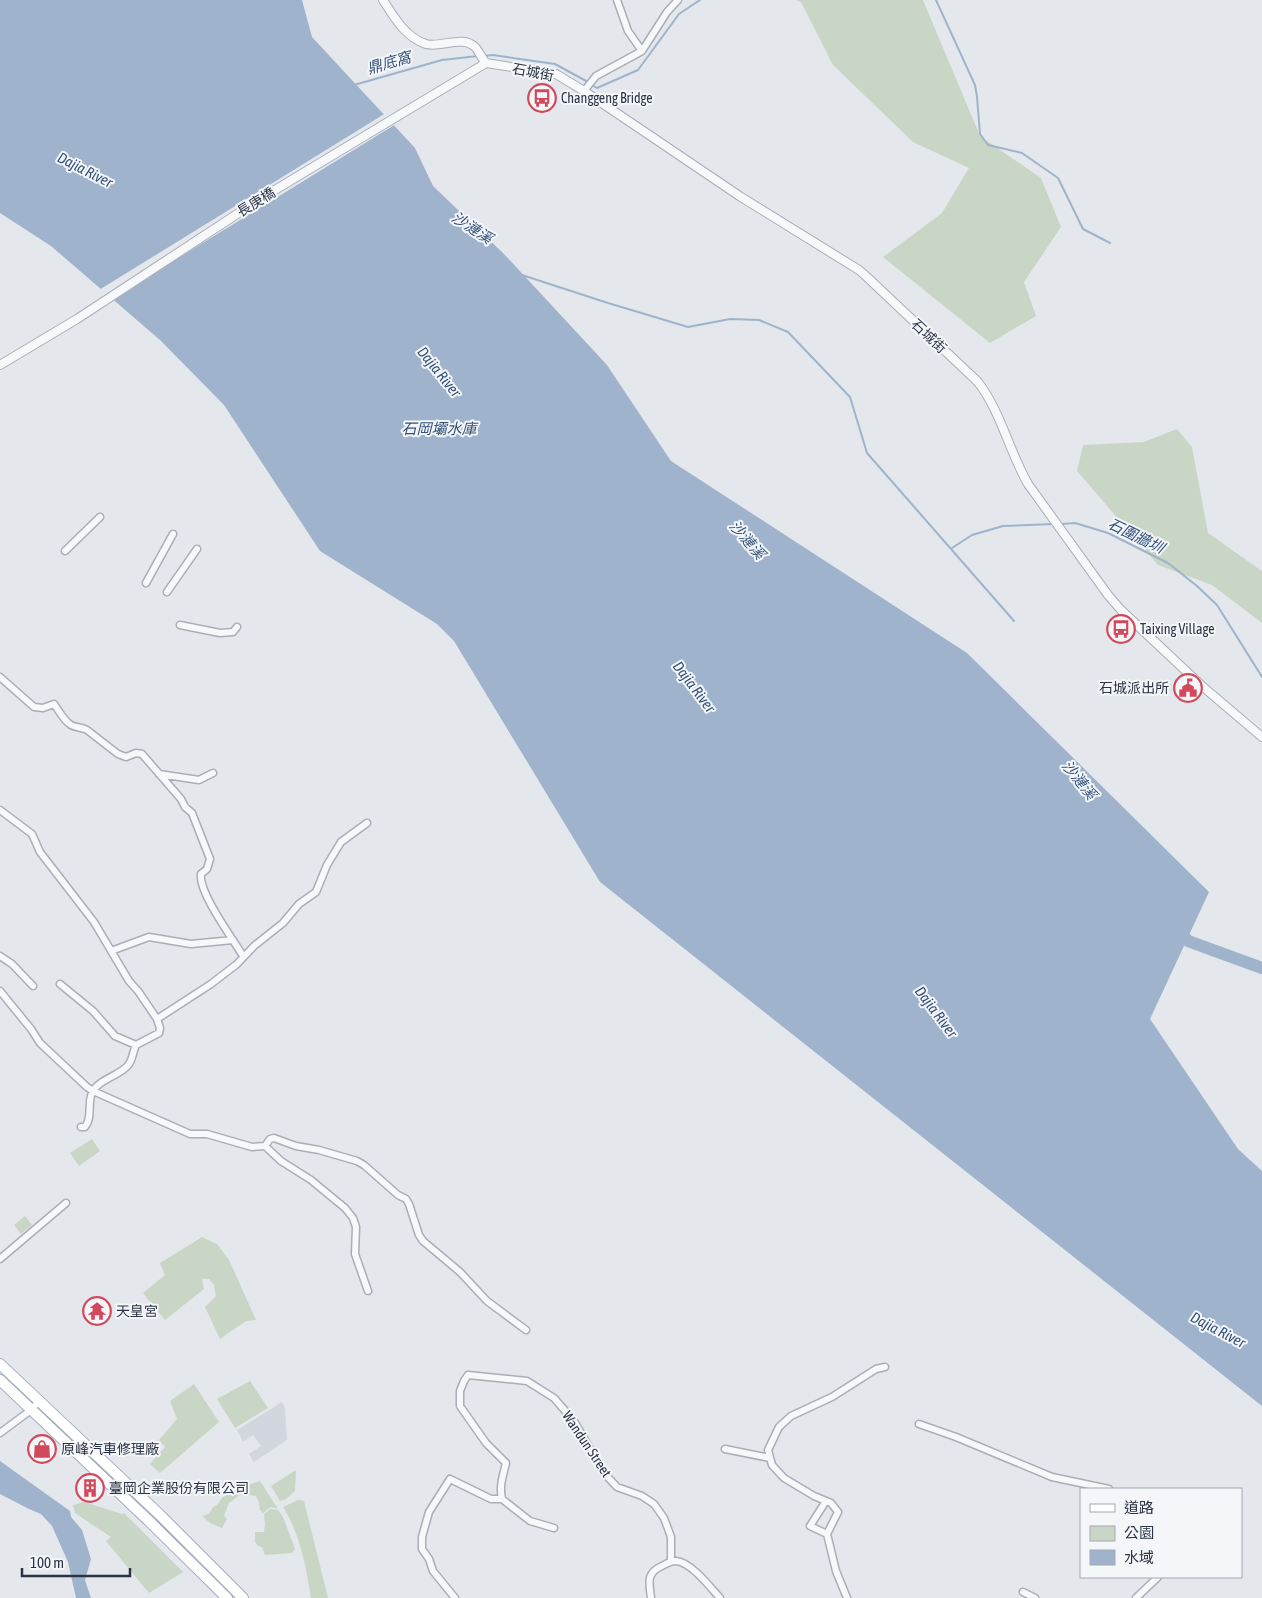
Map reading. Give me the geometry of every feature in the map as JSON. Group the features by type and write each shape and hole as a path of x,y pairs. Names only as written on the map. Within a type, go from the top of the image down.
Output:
{"main road":[{"path":"0,1364 160,1515 243,1598"},
{"path":"0,1380 227,1598"}],"street":[{"path":"383,0 401,27 420,41 427,44 467,43 475,47 486,64"},
{"path":"617,0 628,31 642,51"},
{"path":"586,89 596,76 642,51 667,12 678,0"},
{"name":"石城街","path":"486,64 556,74 586,89 741,197 859,270 978,382 993,405 1020,470 1028,484 1108,595 1121,610 1202,686 1262,737"},
{"name":"長庚橋","path":"0,365 77,319 260,199 486,64"},
{"path":"65,551 100,517"},
{"path":"146,583 173,534"},
{"path":"167,592 197,549"},
{"path":"180,625 220,633 233,632 237,627"},
{"path":"0,677 34,707 38,708 54,704 73,726 83,728 122,756 130,756 139,752 159,774 192,813 210,859 207,869 201,874 201,882 215,913 243,956"},
{"path":"159,774 199,780 212,772"},
{"path":"0,810 32,834 40,852 94,922 160,1028 159,1033 136,1045 128,1065 93,1091 90,1100 88,1123 85,1127 81,1128"},
{"path":"156,1020 237,964 243,956 283,923 299,904 316,892 327,865 341,842 367,823"},
{"path":"111,951 150,937 191,944 233,940"},
{"path":"0,956 12,964 34,986"},
{"path":"60,984 93,1011 115,1036 136,1045"},
{"path":"0,990 40,1043 93,1091 190,1134 207,1134 252,1147 265,1146 281,1161 311,1180 332,1197 353,1218 356,1227 354,1249 356,1262 368,1291"},
{"path":"265,1146 270,1139 274,1138 296,1146 319,1150 361,1163 398,1195 406,1199 419,1235 423,1240 460,1272 487,1301 526,1330"},
{"path":"0,1259 66,1203"},
{"path":"847,1598 836,1571 828,1534 838,1512 831,1504 784,1478 772,1465 768,1450 779,1427 791,1416 832,1397 876,1370 885,1367"},
{"name":"Wandun Street","path":"502,1499 500,1491 501,1482 506,1464 486,1444 460,1406 460,1391 468,1375 527,1381 554,1398 574,1421 604,1473 617,1487 642,1496 654,1504 664,1518 672,1537 671,1561"},
{"path":"0,1433 31,1410 39,1401"},
{"path":"919,1424 956,1437 1052,1477 1104,1488"},
{"path":"725,1449 770,1458"},
{"path":"453,1597 433,1570 429,1559 422,1550 422,1537 429,1512 450,1479 491,1499 502,1499 530,1521 554,1528"},
{"path":"826,1501 810,1526 828,1534"},
{"path":"651,1598 649,1579 654,1570 671,1561 678,1561 687,1565 720,1598"},
{"path":"1136,1598 1157,1578"},
{"path":"1024,1592 1035,1598"}],"shaded area":[{"path":"282,1402 285,1408 287,1440 254,1462 249,1454 261,1446 253,1435 243,1442 237,1430"}],"green space":[{"path":"796,0 923,0 980,136 1041,178 1061,227 1024,282 1036,316 990,343 883,257 942,213 969,168 913,142 833,65 801,2"},
{"path":"1177,429 1192,447 1208,533 1262,571 1262,623 1212,585 1158,565 1077,471 1083,445 1144,442"},
{"path":"92,1139 100,1151 79,1166 70,1153"},
{"path":"25,1216 32,1225 21,1234 14,1225"},
{"path":"202,1237 217,1244 229,1260 256,1320 246,1321 220,1339 205,1307 216,1296 214,1285 209,1279 202,1279 204,1289 165,1320 143,1293 165,1275 160,1263"},
{"path":"250,1381 268,1408 235,1428 217,1399"},
{"path":"194,1384 219,1422 160,1473 150,1464 165,1447 159,1440 177,1419 170,1401"},
{"path":"296,1470 295,1491 286,1499 280,1501 271,1486"},
{"path":"260,1481 278,1509 271,1507 263,1513 260,1510 256,1496 241,1494 229,1503 224,1516 227,1519 222,1528 210,1523 202,1516 209,1514 222,1498 245,1483 248,1485"},
{"path":"298,1500 304,1501 328,1598 311,1598 298,1539 283,1507"},
{"path":"84,1502 124,1513 183,1572 149,1593 106,1541 111,1537 75,1513 73,1505"},
{"path":"271,1509 278,1510 283,1517 295,1549 292,1553 265,1555 262,1547 258,1546 255,1542 255,1532 264,1532 264,1514"}],"water":[{"path":"0,0 302,0 312,37 415,148 433,186 505,255 607,365 671,461 967,653 1209,892 1150,1019 1238,1149 1262,1171 1262,1406 600,882 454,641 437,624 320,551 224,405 160,340 51,246 0,213"},
{"path":"0,1461 70,1511 71,1517 82,1530 91,1559 85,1580 91,1598 76,1598 68,1562 52,1526 41,1514 0,1494"}],"pier":[{"path":"386,113 396,124 110,300 99,290"}],"waterway":[{"name":"鼎底窩","path":"592,85 597,88 638,70 679,14 700,0"},
{"path":"936,0 975,85 980,134 988,145 1022,153 1058,178 1083,229 1110,243"},
{"name":"鼎底窩","path":"483,56 493,55 555,64 588,82"},
{"name":"鼎底窩","path":"354,85 442,60 478,56"},
{"path":"522,275 688,327 730,319 759,320 788,332 850,397 867,453 1014,621"},
{"name":"石圍牆圳","path":"1061,524 1075,523 1108,533 1168,563 1217,605 1262,677"},
{"name":"石圍牆圳","path":"952,548 972,535 1003,526 1054,524"},
{"name":"沙漣溪","path":"1176,927 1188,941 1262,968"}],"place":[{"name":"Changgeng Bridge","path":"542,98"},
{"name":"Taixing Village","path":"1121,629"},
{"name":"石城派出所","path":"1188,688"},
{"name":"天皇宮","path":"97,1311"},
{"name":"原峰汽車修理廠","path":"42,1449"},
{"name":"臺岡企業股份有限公司","path":"90,1488"}],"water label":[{"name":"Dajia River","path":"85,170"},
{"name":"Dajia River","path":"439,372"},
{"name":"石岡壩水庫","path":"439,429"},
{"name":"Dajia River","path":"694,687"},
{"name":"Dajia River","path":"936,1012"},
{"name":"Dajia River","path":"1218,1330"}]}
